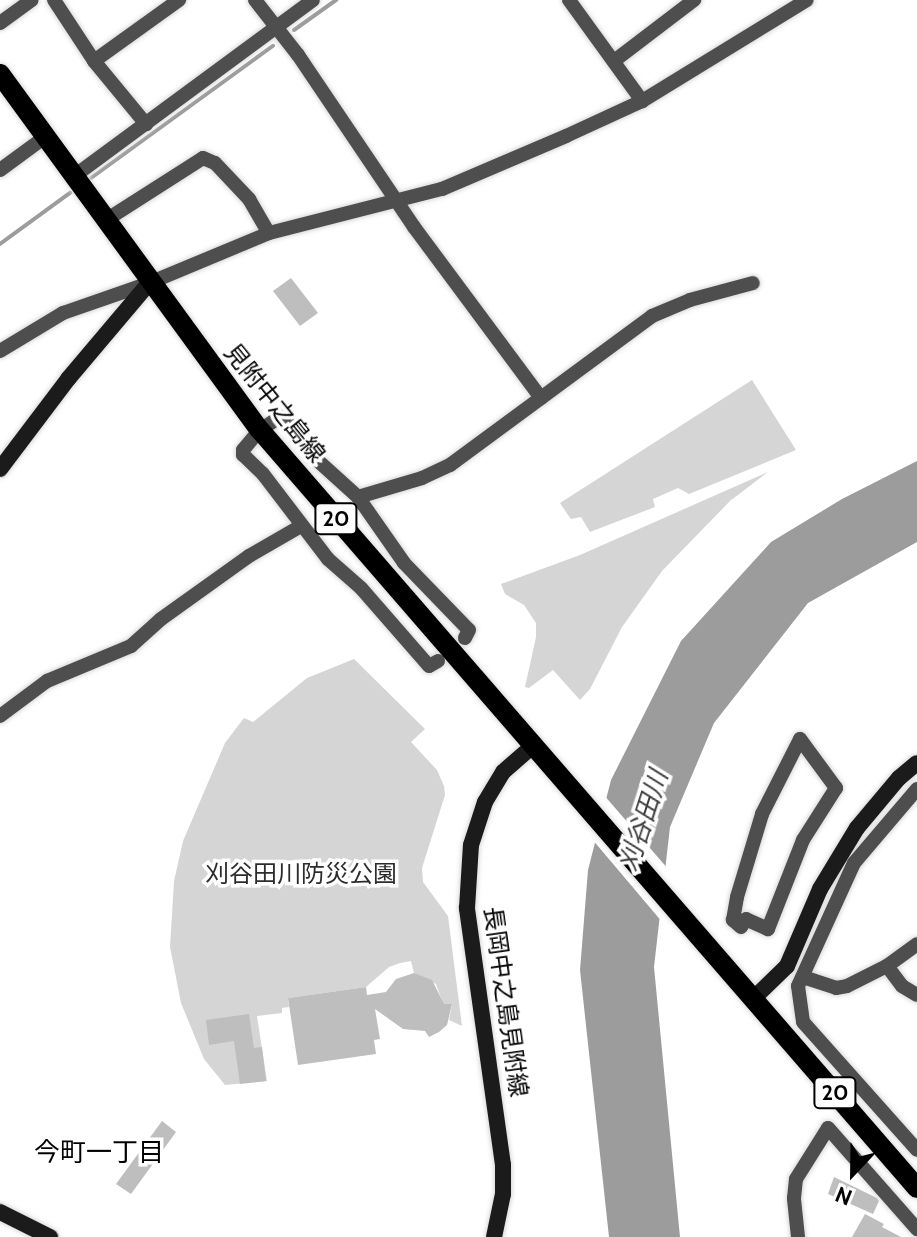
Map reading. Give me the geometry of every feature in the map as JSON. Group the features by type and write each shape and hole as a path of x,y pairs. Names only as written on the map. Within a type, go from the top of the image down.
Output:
{"main road":[{"name":"見附中之島線","path":"0,74 149,283 260,430 534,745"},
{"path":"0,469 68,379 149,283"},
{"name":"20","path":"534,745 917,1188"},
{"name":"長岡中之島見附線","path":"494,1237 501,1207 503,1165 467,908 471,845 494,785 511,763 534,745"},
{"path":"753,999 787,966 820,889 857,828 899,778 917,763"},
{"path":"0,1212 50,1237"}],"street":[{"path":"0,23 32,0"},
{"path":"54,0 94,61 146,124"},
{"path":"94,61 179,0"},
{"path":"255,0 298,55 398,202 541,398"},
{"path":"73,177 313,0"},
{"path":"569,0 642,101"},
{"path":"614,61 694,0"},
{"path":"0,351 63,313 149,283 269,233 398,202 468,179 642,101 807,0"},
{"path":"0,170 45,137"},
{"path":"106,220 203,158 215,163 249,199 269,233"},
{"path":"358,497 422,478 450,465 652,316 690,300 753,283"},
{"path":"438,661 429,666 301,526 263,474 243,455 260,430 280,417 287,419 316,459 358,497 404,563 469,630 465,638"},
{"path":"0,716 47,681 131,646 161,619 249,556 301,526"},
{"path":"800,739 836,788 803,840 768,929 746,919 741,927 733,920 758,827 800,739"},
{"path":"917,789 854,863 798,986 803,1022 917,1150"},
{"path":"803,977 836,988 847,986 887,966 917,944"},
{"path":"887,966 902,986 917,995"},
{"path":"798,1237 794,1198 796,1179 828,1128 917,1229"}],"green space":[{"path":"752,380 796,450 689,494 678,488 653,499 655,507 590,532 581,517 571,519 560,503"},
{"path":"768,472 730,501 662,571 622,627 590,689 580,700 553,670 529,688 525,687 536,623 524,605 505,594 501,584 580,555"},
{"name":"刈谷田川防災公園","path":"354,659 425,729 411,742 437,770 444,786 445,795 422,868 423,882 448,916 462,1026 449,1020 452,1005 443,1004 436,984 414,973 411,961 400,963 389,967 366,987 288,998 289,1007 282,1008 282,1013 257,1016 267,1081 225,1085 204,1059 181,1003 170,947 174,881 183,841 225,743 244,718 253,722 307,678"}],"water":[{"name":"刈谷田川","path":"917,461 917,542 808,603 714,723 670,827 654,967 680,1237 609,1237 580,970 588,870 611,780 681,641 771,542 842,499"}],"pier":[{"path":"603,794 669,870 663,923 592,839"}],"building":[{"path":"291,278 318,313 300,326 273,291"},
{"path":"414,973 432,980 444,1004 452,1004 447,1025 439,1032 429,1037 425,1031 403,1029 375,1009 380,1039 374,1040 376,1054 298,1065 288,998 366,987 367,995 386,992 396,979"},
{"path":"249,1014 254,1048 262,1047 266,1081 240,1084 234,1041 209,1045 206,1020"},
{"path":"162,1121 176,1132 131,1194 116,1184"},
{"path":"834,1177 877,1198 879,1201 873,1214 828,1194"},
{"path":"865,1214 884,1224 882,1227 901,1237 852,1237"}],"waterway":[{"path":"294,30 336,0"},
{"path":"91,178 273,46"},
{"path":"0,244 70,193"}],"district":[{"name":"今町一丁目","path":"99,1153"}]}
